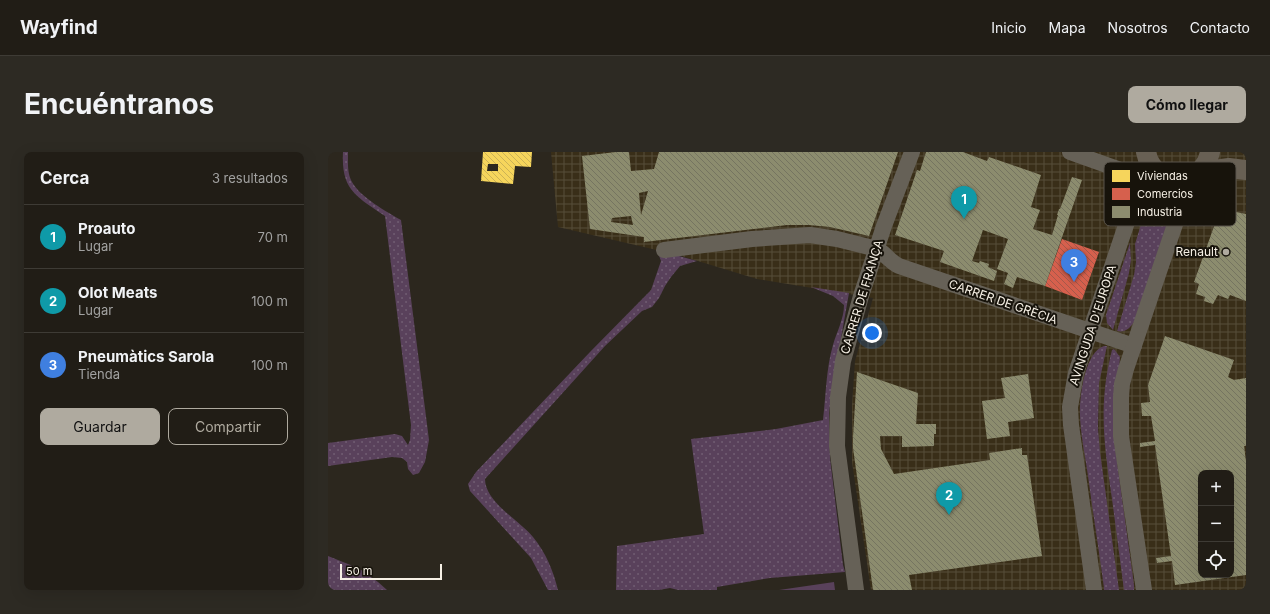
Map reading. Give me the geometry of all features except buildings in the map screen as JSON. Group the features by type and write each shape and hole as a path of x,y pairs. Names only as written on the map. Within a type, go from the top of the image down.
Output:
{"main road":[{"path":"1207,162 1210,152"},
{"path":"1224,152 1246,170"},
{"path":"1236,169 1246,170"}],"street":[{"name":"CARRER DE FRANÇA","path":"856,590 837,446 838,397 843,361 861,296 884,226 912,152"},
{"path":"1070,152 1146,159"},
{"name":"AVINGUDA D'EUROPA","path":"1094,590 1073,446 1070,407 1076,373 1124,226"},
{"path":"1144,590 1121,436 1122,384 1175,226"},
{"path":"664,250 752,239 810,235 837,239 877,249"},
{"name":"CARRER DE GRÈCIA","path":"877,249 883,252 899,266 1134,346"}],"shaded area":[{"path":"343,152 348,152 349,175 356,188 374,204 401,220 429,440 425,462 419,473 413,475 408,469 407,462 402,458 392,457 328,466 328,443 395,434 402,436 408,445 410,440 411,425 385,216 352,191 345,175"},
{"path":"551,152 1246,152 1246,590 871,590 852,462 852,406 855,361 873,298 757,279 678,255 558,227"},
{"path":"1141,226 1167,226 1134,322 1127,330 1117,331 1134,275 1136,262 1135,244"},
{"path":"1130,243 1131,260 1129,273 1113,330 1107,323 1106,315"},
{"path":"657,250 697,261 680,266 671,277 652,307 642,311 605,346 485,479 491,496 504,511 538,543 554,576 558,590 548,590 531,558 470,491 468,484 476,472 651,290 661,261"},
{"path":"811,287 849,293 829,413 830,458 845,572 770,578 717,587 717,590 678,590 670,588 659,590 616,590 617,546 704,534 691,439 776,429 823,420 829,363 833,345 842,320 844,305 833,296"},
{"path":"1104,346 1107,346 1099,383 1098,428 1119,590 1104,590 1080,423 1083,381 1093,356"},
{"path":"1114,349 1120,357 1114,440 1134,590 1124,590 1105,442 1105,388 1112,350"},
{"path":"328,556 358,568 387,590 328,590"},
{"path":"834,582 835,590 779,590"}],"place":[{"name":"Proauto","path":"964,219"},
{"name":"Renault","path":"1226,252"},
{"name":"Pneumàtics Sarola","path":"1074,282"},
{"name":"Olot Meats","path":"949,515"}]}
